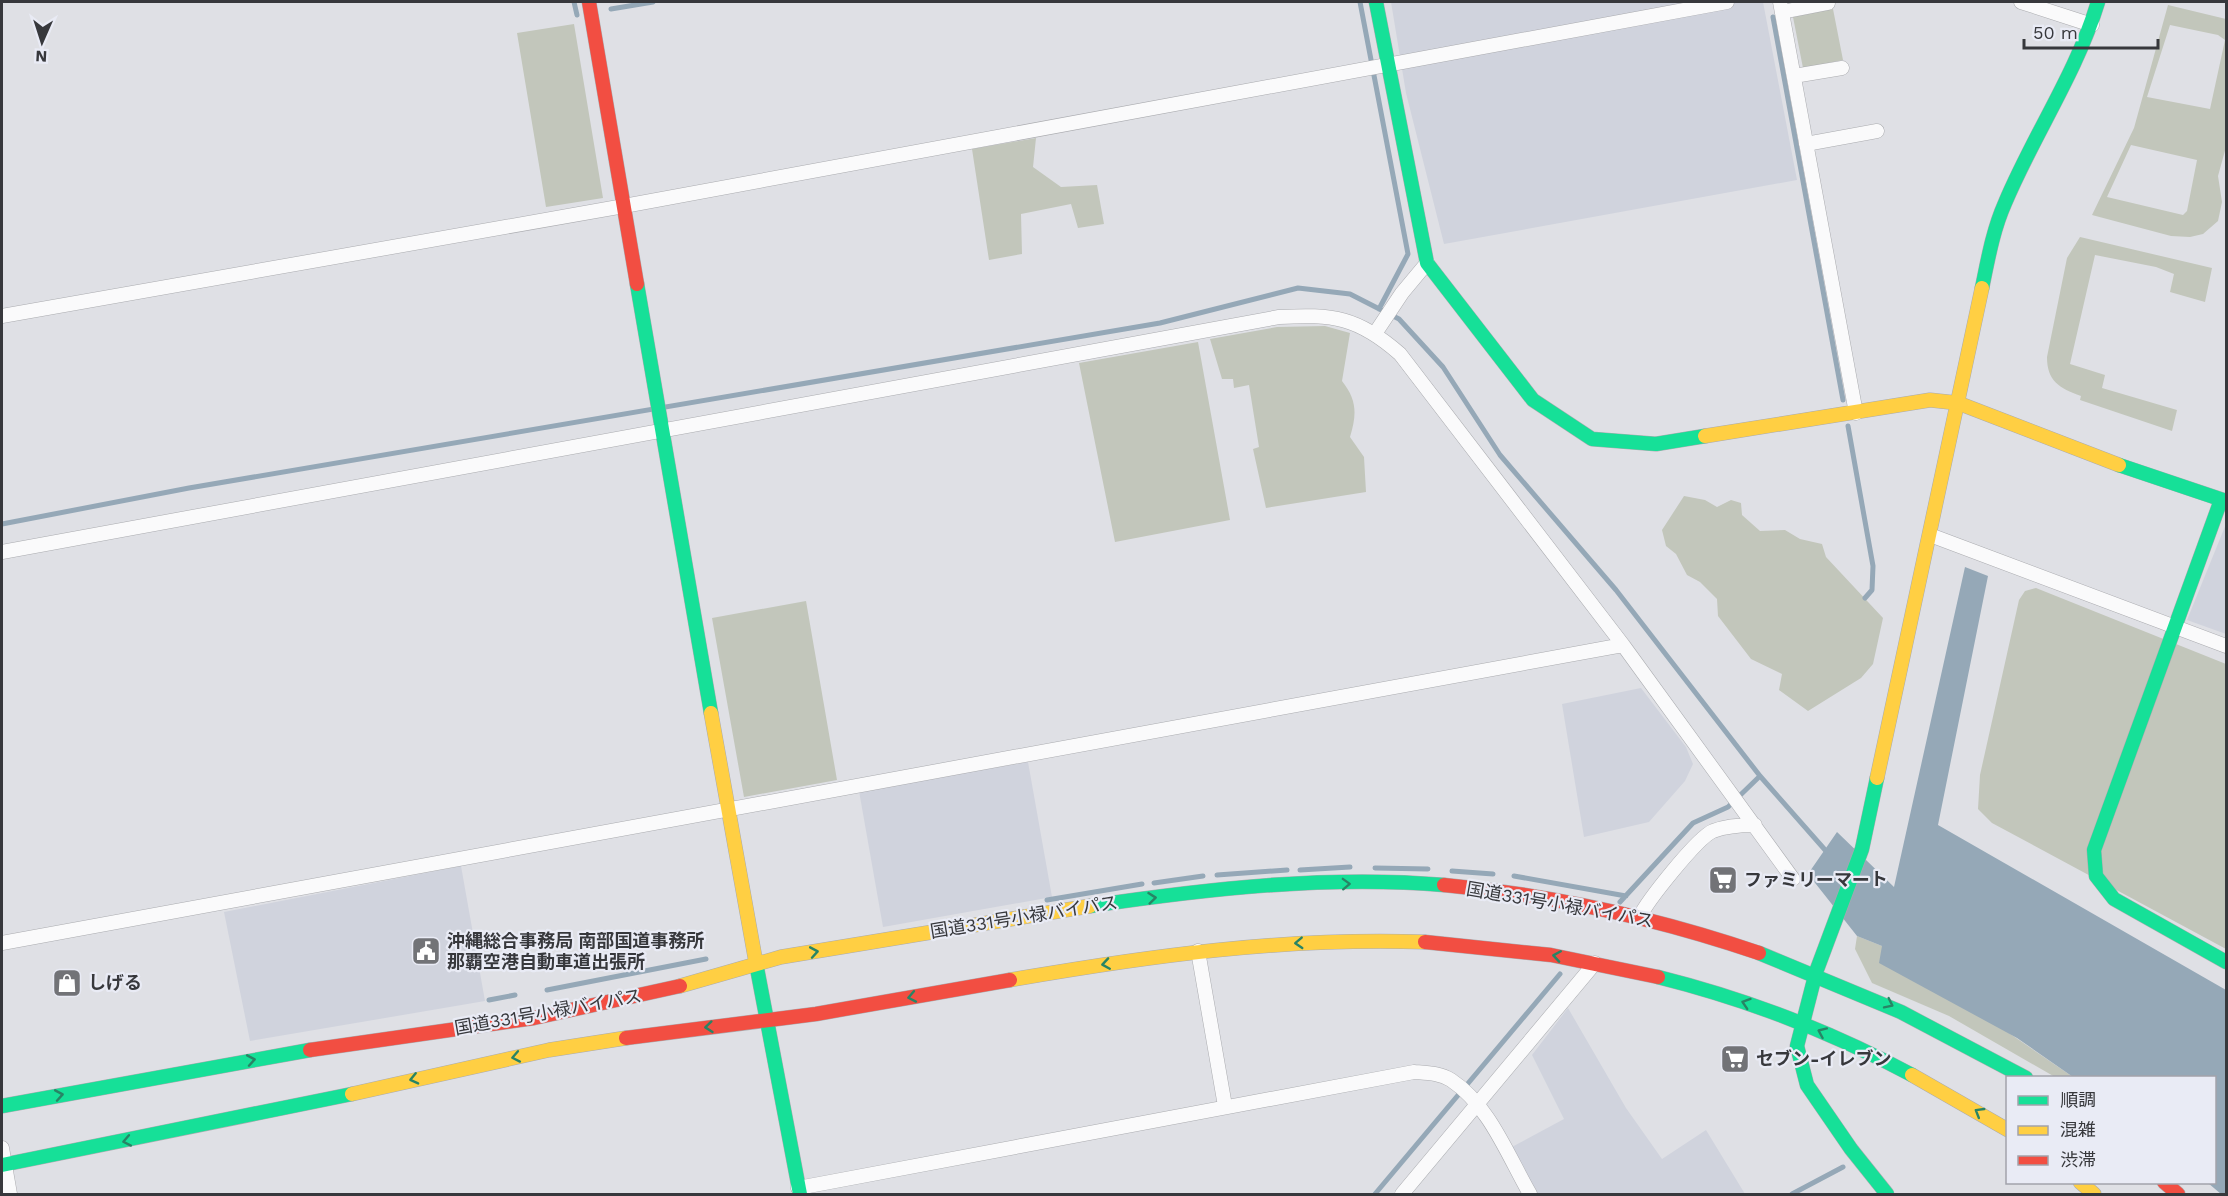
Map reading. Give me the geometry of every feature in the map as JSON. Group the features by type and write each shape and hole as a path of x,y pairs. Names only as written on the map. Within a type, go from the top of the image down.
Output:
{"main road":[{"path":"589,2 727,808 799,1191"},
{"path":"1376,2 1427,263 1533,400 1592,439 1656,444 1930,400 1958,403 2114,463 2224,500 2175,626 2094,850 2093,863 2096,876 2114,899 2226,962"},
{"path":"1887,1194 1839,1134 1807,1085 1797,1046 1801,1023 1816,972 1862,849 1993,234 2002,208 2077,61 2098,2"},
{"name":"国道331号小禄バイパス","path":"2,1106 287,1053 561,1013 626,1000 757,963 1077,908 1160,897 1365,883 1467,887 1512,892 1639,918 1723,940 1816,972 1920,1020 2024,1076"},
{"path":"3,1165 127,1142 555,1049 652,1033 767,1020 1198,951 1302,942 1427,943 1504,950 1595,963 1691,986 1801,1023 1859,1048 1950,1095 2006,1129"},
{"path":"2082,1184 2094,1194"},
{"path":"2166,1184 2178,1194"}],"street":[{"path":"2,316 624,206 1727,2"},
{"path":"2021,2 2092,24"},
{"path":"1828,3 1781,7 1856,413"},
{"path":"1794,76 1842,68"},
{"path":"1806,144 1877,131"},
{"path":"1376,332 1402,292 1427,263"},
{"path":"2,552 1279,317 1316,315 1347,320 1376,332 1400,354 1623,645 1793,879"},
{"path":"1930,535 2226,646"},
{"path":"2,943 1623,645"},
{"path":"1639,918 1696,843 1712,831 1751,820"},
{"path":"1198,951 1225,1106"},
{"path":"1402,1194 1476,1102 1595,963"},
{"path":"799,1191 1225,1106 1414,1072 1433,1073 1454,1083 1476,1102 1530,1194"},
{"path":"2,1148 3,1165 10,1194"}],"shaded area":[{"path":"1391,2 1763,2 1797,180 1444,244 1406,93"},
{"path":"2168,5 2226,19 2226,147 2218,176 2222,202 2218,221 2203,234 2190,237 2171,236 2092,215 2134,128","holes":["2170,25 2218,35 2225,40 2210,109 2147,97","2131,145 2197,160 2187,211 2183,215 2107,197"]},
{"path":"1833,9 1843,60 1803,68 1793,17"},
{"path":"574,24 603,198 546,207 517,33"},
{"path":"1036,138 1033,167 1061,187 1097,185 1104,224 1078,228 1071,204 1021,214 1022,254 989,260 972,149"},
{"path":"2080,237 2212,268 2205,302 2170,292 2174,274 2156,267 2095,255 2070,364 2105,375 2102,388 2177,410 2172,431 2080,400 2081,396 2066,390 2052,378 2049,372 2047,357 2067,258"},
{"path":"1325,326 1350,333 1342,381 1353,401 1354,421 1350,437 1364,457 1366,492 1266,508 1253,449 1259,447 1249,385 1234,388 1233,379 1222,379 1210,339 1277,327"},
{"path":"1198,342 1230,520 1115,542 1079,363"},
{"path":"1684,496 1705,500 1717,507 1731,500 1741,503 1742,515 1760,531 1785,530 1800,539 1822,544 1826,557 1883,618 1873,664 1861,678 1808,711 1779,690 1782,674 1751,659 1718,616 1717,599 1700,582 1687,575 1676,554 1666,546 1662,530"},
{"path":"2226,524 2226,634 2187,620"},
{"path":"2036,588 2226,664 2226,949 1992,823 1978,809 1980,775 2019,600 2025,591"},
{"path":"806,601 837,780 744,797 712,618"},
{"path":"1641,688 1686,747 1693,764 1685,781 1649,822 1584,837 1562,704"},
{"path":"1028,762 1052,897 883,927 859,791"},
{"path":"461,866 485,1001 250,1041 224,912"},
{"path":"1857,936 1882,946 2072,1076 2053,1076 1949,1016 1872,983 1855,949"},
{"path":"1568,1008 1626,1108 1662,1159 1706,1130 1745,1194 1536,1194 1510,1148 1564,1119 1532,1055"}],"water":[{"path":"1965,567 1988,576 1938,825 2226,990 2226,1194 2221,1194 2209,1184 2216,1184 2216,1076 2072,1076 2017,1038 1879,963 1882,946 1857,936 1808,874 1837,832 1894,887"}],"waterway":[{"path":"574,2 577,15"},
{"path":"611,9 653,2"},
{"path":"1360,2 1408,254 1379,309"},
{"path":"1773,17 1843,400"},
{"path":"2,524 189,488 1160,323 1298,288 1350,294 1399,319 1443,367 1500,455 1616,590 1760,776 1826,851"},
{"path":"1848,426 1873,566 1872,590 1865,598"},
{"path":"1620,902 1693,823 1728,807 1760,776"},
{"path":"1300,870 1350,867"},
{"path":"1375,868 1428,869"},
{"path":"1217,875 1287,870"},
{"path":"1452,871 1493,874"},
{"path":"1154,883 1203,876"},
{"path":"1514,876 1626,896"},
{"path":"1047,900 1142,884"},
{"path":"547,990 706,959"},
{"path":"1375,1194 1560,974"},
{"path":"489,1000 515,995"},
{"path":"1792,1194 1843,1167"}],"traffic: fast":[{"path":"1376,2 1427,263 1533,400 1592,439 1656,444 1705,436"},
{"path":"1982,288 1991,245 2001,213 2016,178 2067,79 2098,2"},
{"path":"637,284 711,713"},
{"path":"2119,465 2226,501"},
{"path":"2221,500 2094,850 2096,876 2114,899 2226,962"},
{"path":"1877,778 1862,849 1816,972 1797,1046 1807,1085 1851,1149 1887,1194"},
{"path":"1090,906 1267,885 1356,882 1444,885"},
{"path":"1759,953 1901,1012 2022,1076"},
{"path":"756,963 800,1194"},
{"path":"1658,977 1756,1006 1788,1018 1882,1059 1912,1075"},
{"path":"2,1106 310,1050"},
{"path":"2,1165 352,1094"}],"traffic: slow":[{"path":"1877,778 1982,288"},
{"path":"1705,436 1930,400 1958,403 2119,465"},
{"path":"711,713 756,963"},
{"path":"680,986 781,957 1090,906"},
{"path":"1010,980 1113,963 1269,945 1320,942 1425,942"},
{"path":"352,1094 549,1050 626,1038"},
{"path":"1912,1075 2006,1129"},
{"path":"2082,1184 2094,1194"}],"traffic: jam":[{"path":"589,2 637,284"},
{"path":"1444,885 1525,895 1604,910 1682,929 1759,953"},
{"path":"1425,942 1551,955 1658,977"},
{"path":"626,1038 816,1014 1010,980"},
{"path":"310,1050 534,1018 680,986"},
{"path":"2166,1184 2178,1194"}],"place":[{"name":"ファミリーマート","path":"1723,880"},
{"name":"沖縄総合事務局 南部国道事務所 那覇空港自動車道出張所","path":"426,951"},
{"name":"しげる","path":"67,983"},
{"name":"セブン-イレブン","path":"1735,1059"}]}
